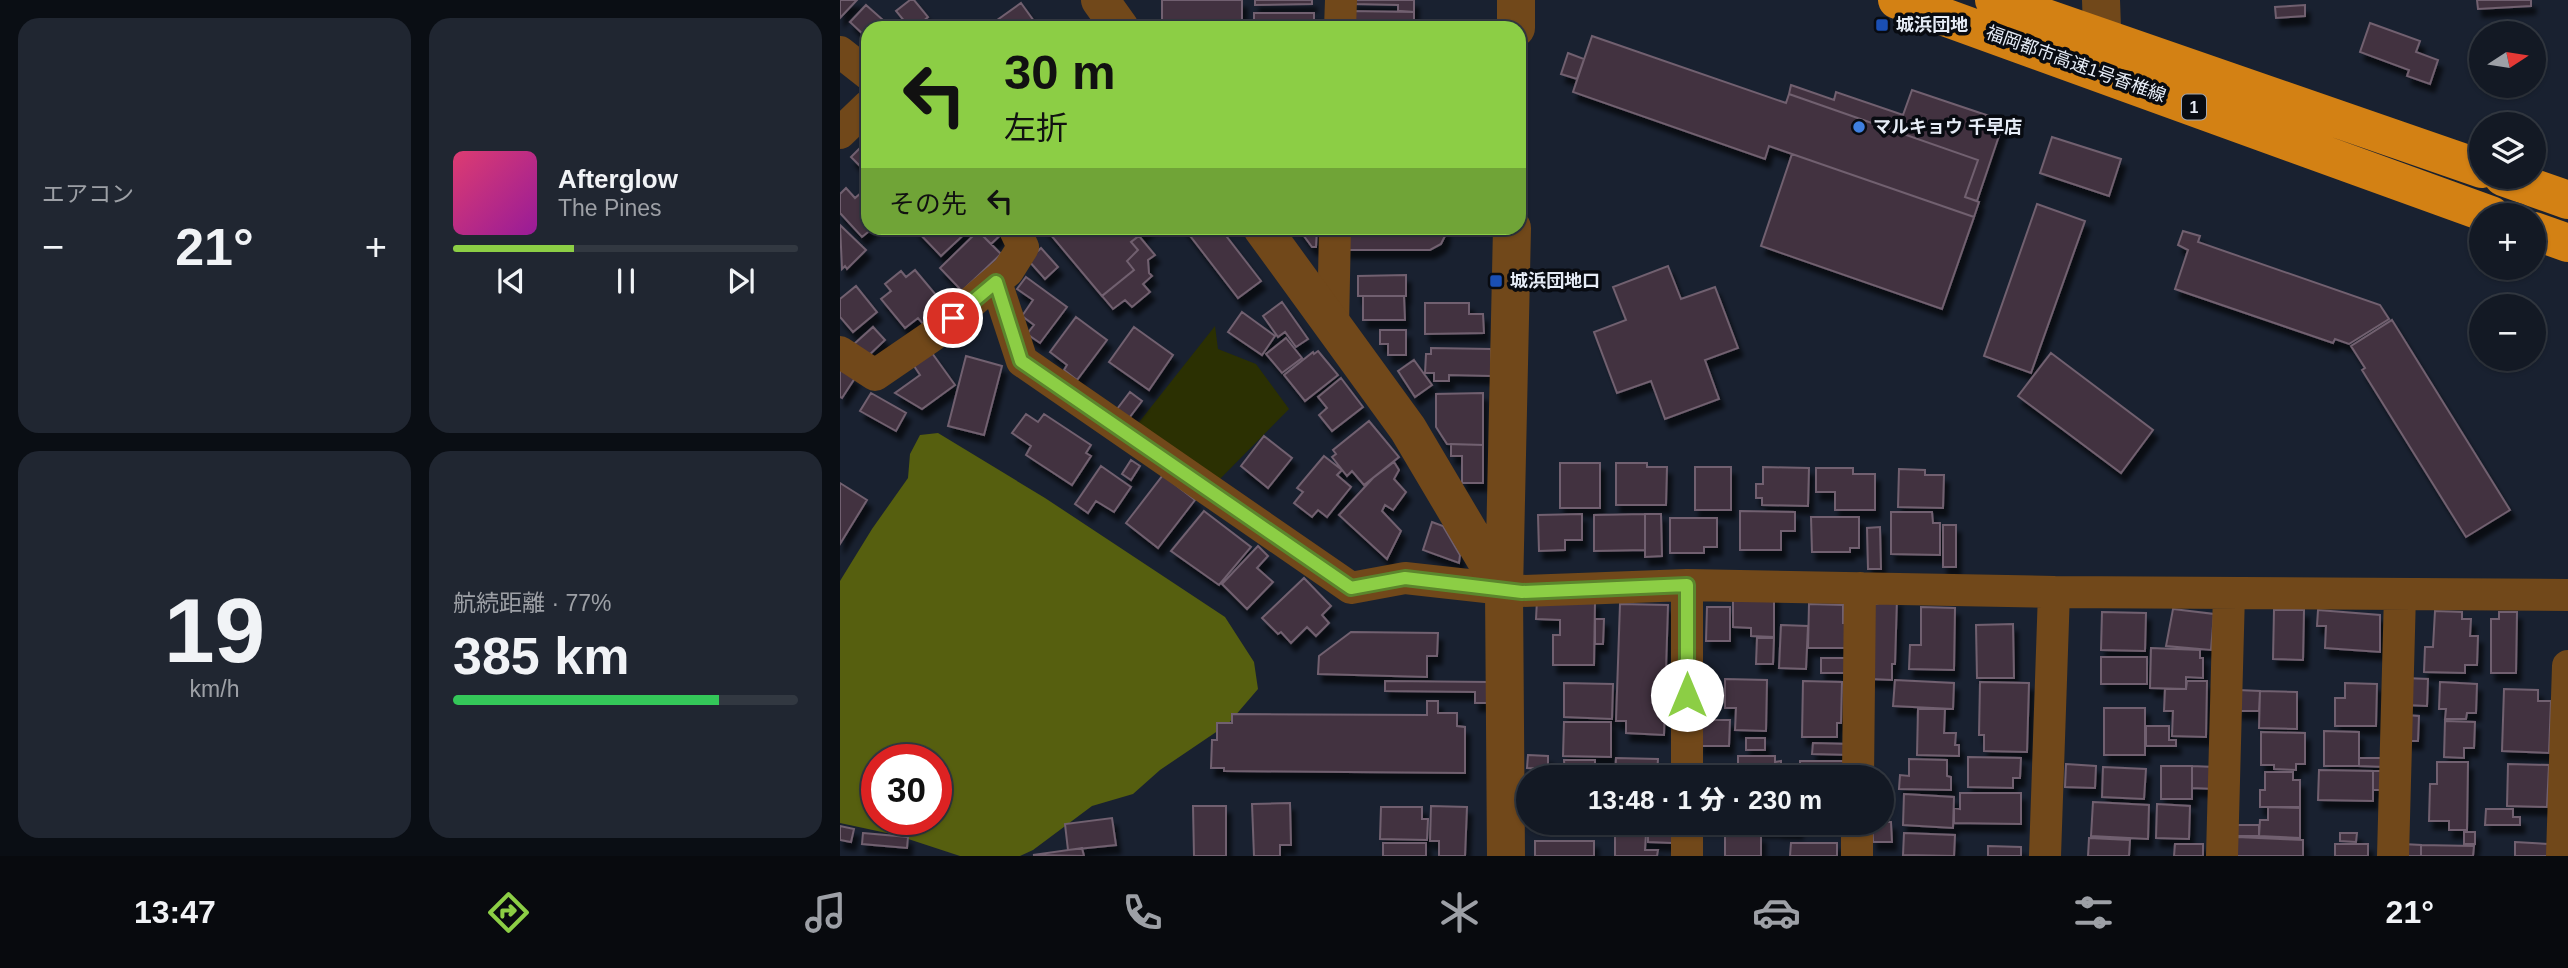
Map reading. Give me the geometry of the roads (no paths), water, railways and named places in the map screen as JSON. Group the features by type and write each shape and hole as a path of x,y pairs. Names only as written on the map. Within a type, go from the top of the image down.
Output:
{"highway":[{"name":"福岡都市高速1号香椎線","path":"1897,0 2469,207"},
{"name":"福岡都市高速1号香椎線","path":"1994,0 2469,165"},
{"path":"2534,189 2568,201"},
{"path":"2546,235 2568,243"}],"street":[{"path":"1100,0 1115,21"},
{"path":"1340,21 1341,0"},
{"path":"1516,0 1516,21"},
{"path":"1884,0 2469,207"},
{"path":"2008,0 2102,17 2469,165"},
{"path":"2098,76 2102,17"},
{"path":"2102,17 2104,55 2109,70 2138,82 2140,90"},
{"path":"840,52 861,68"},
{"path":"840,133 861,113"},
{"path":"840,352 876,375 932,336 1008,271 1023,247 1017,235"},
{"path":"1267,235 1408,429 1504,591"},
{"path":"1333,327 1335,235"},
{"path":"1506,856 1504,591 1512,235"},
{"path":"996,282 1021,361 1351,588 1405,578 1504,591 1687,585 2054,592 2568,595"},
{"path":"1687,585 1687,765"},
{"path":"1858,765 1860,588"},
{"path":"2045,856 2054,592"},
{"path":"2222,856 2229,593"},
{"path":"2393,856 2400,594"},
{"path":"2562,856 2568,666"},
{"path":"1687,835 1687,856"},
{"path":"1857,835 1857,856"}],"place":[{"name":"城浜団地","path":"1882,25"},
{"name":"マルキョウ 千早店","path":"1859,127"},
{"name":"城浜団地口","path":"1496,281"}]}
